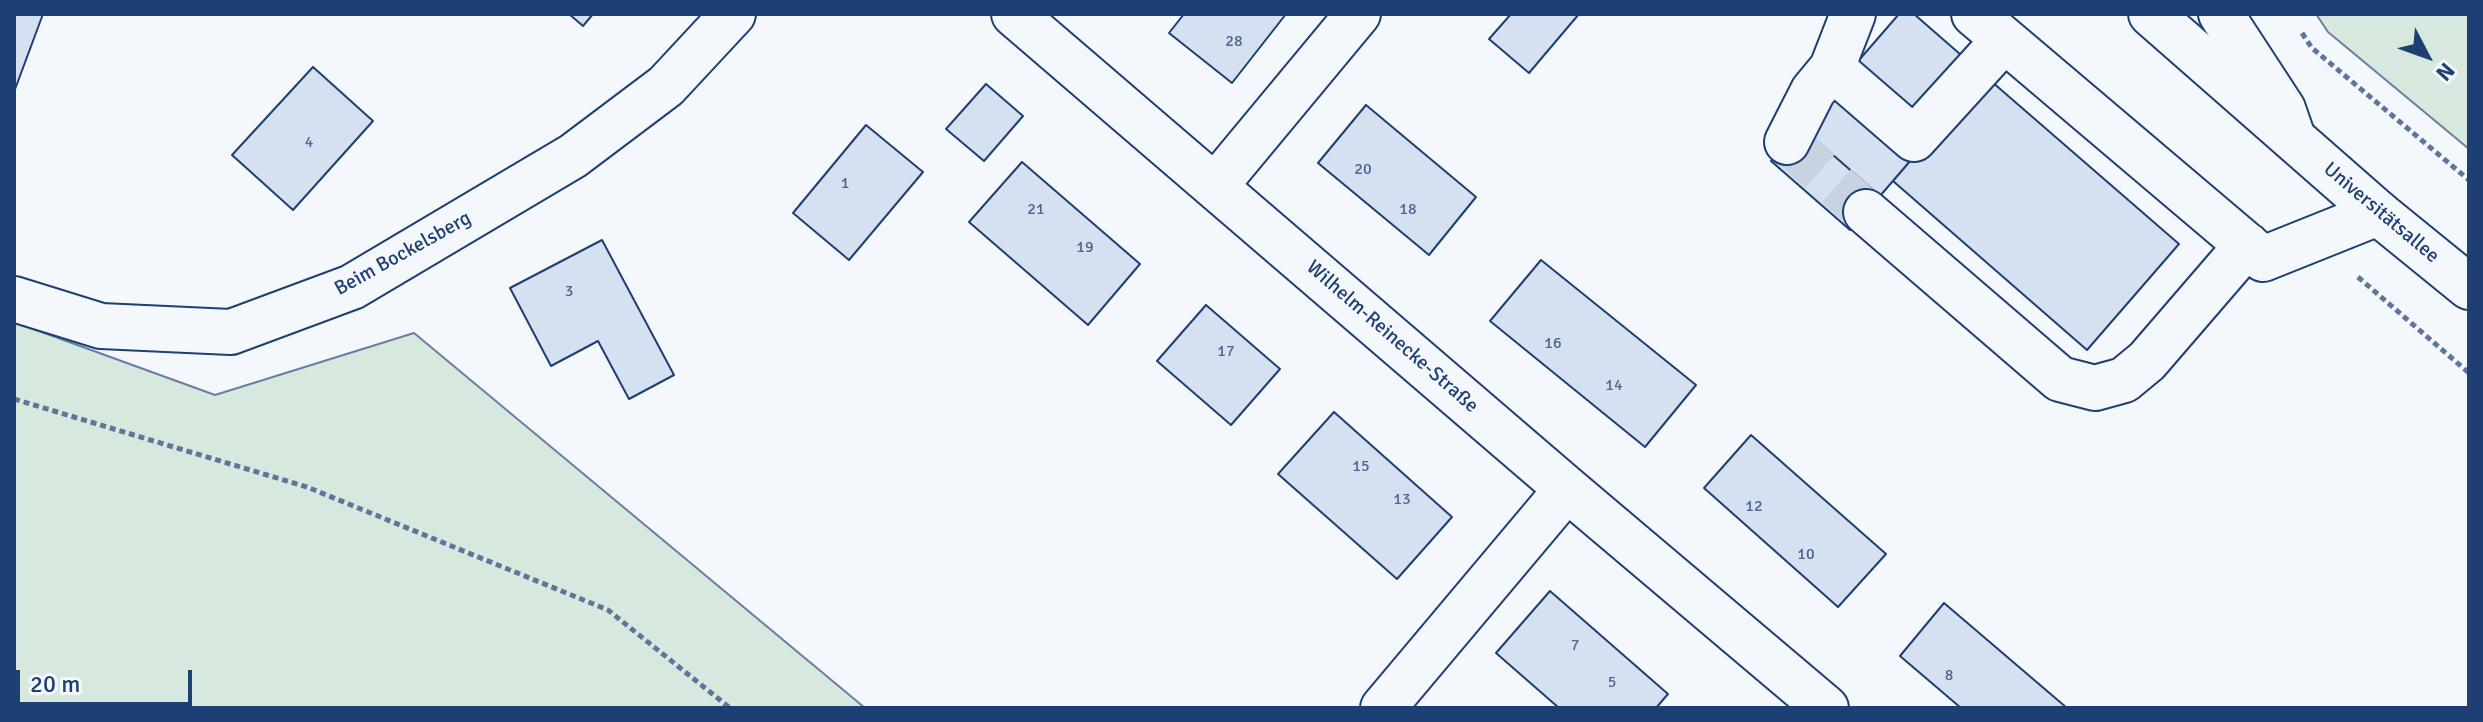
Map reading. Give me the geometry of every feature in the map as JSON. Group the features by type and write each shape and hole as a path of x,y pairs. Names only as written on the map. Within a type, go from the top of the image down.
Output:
{"street":[{"name":"Beim Bockelsberg","path":"14,299 101,326 231,332 352,287 573,156 666,86 733,14"},
{"name":"Wilhelm-Reinecke-Straße","path":"1014,14 1826,708"},
{"path":"1216,185 1358,14"},
{"path":"1787,142 1813,91 1832,68 1853,14"},
{"name":"Universitätsallee","path":"2151,14 2378,213 2469,287"},
{"name":"Universitätsallee","path":"2221,14 2283,109 2293,138"},
{"path":"1832,68 1914,139 1989,27 2263,259 2378,213"},
{"path":"1866,212 2060,379 2095,388 2124,380 2147,361 2247,245"},
{"path":"1383,708 1567,489"}],"path":[{"path":"2296,25 2312,48 2469,180"},
{"path":"14,399 307,487 608,610 730,708"}],"shaded area":[{"path":"2316,14 2469,14 2469,149 2328,32"},
{"path":"14,322 215,395 414,333 865,708 14,708"}],"building":[{"path":"14,14 43,14 14,92"},
{"path":"569,14 593,14 583,26"},
{"path":"1184,14 1286,14 1232,83 1169,33"},
{"path":"1511,14 1579,14 1529,73 1489,39"},
{"path":"1899,14 1914,14 1984,75 1880,196 1801,127"},
{"path":"313,67 373,121 293,210 232,155"},
{"path":"1984,75 2179,244 2087,350 1893,181"},
{"path":"986,84 1023,116 984,161 946,129"},
{"path":"1366,105 1476,197 1429,255 1318,163"},
{"path":"866,125 923,172 849,260 793,213"},
{"path":"1801,127 1880,196 1850,230 1771,161"},
{"path":"1022,162 1140,264 1088,325 969,222"},
{"path":"602,240 674,375 629,399 598,341 551,366 510,288"},
{"path":"1541,260 1696,385 1645,447 1490,321"},
{"path":"1206,305 1280,369 1231,425 1157,361"},
{"path":"1334,412 1452,517 1397,579 1278,474"},
{"path":"1751,435 1886,554 1838,607 1704,488"},
{"path":"1550,591 1668,694 1656,708 1559,708 1496,653"},
{"path":"1944,603 2067,708 1961,708 1900,656"}],"tunnel":[{"path":"1787,142 1866,212"}]}
